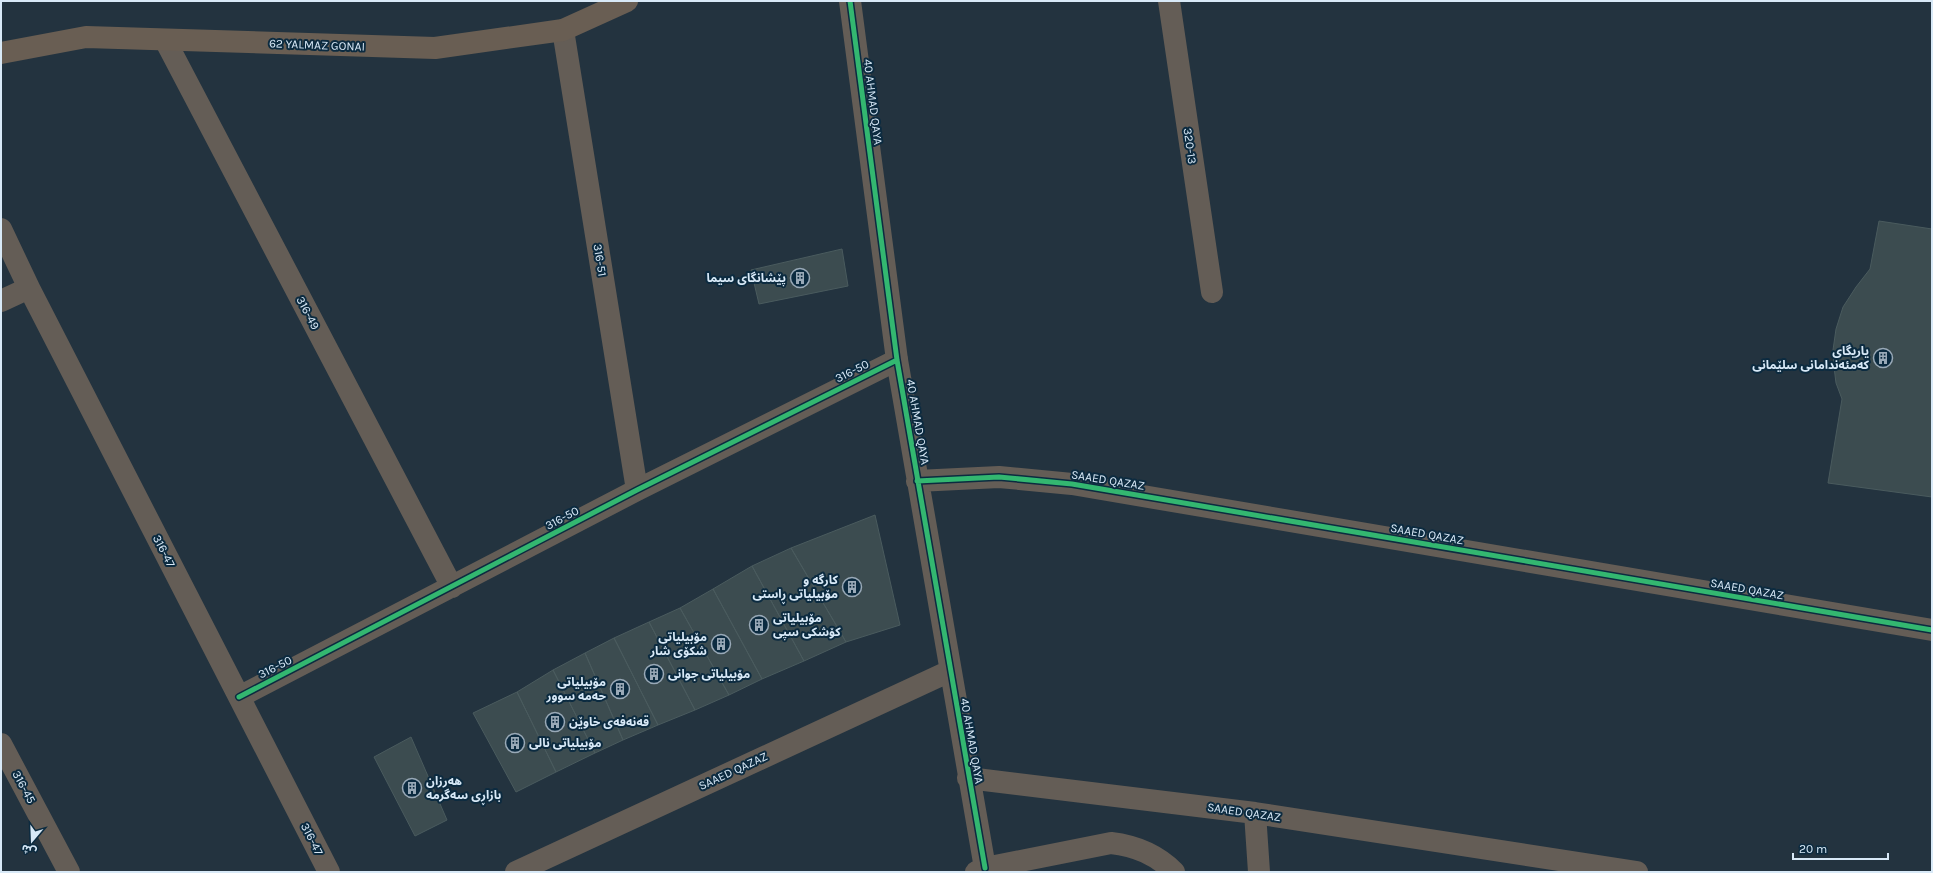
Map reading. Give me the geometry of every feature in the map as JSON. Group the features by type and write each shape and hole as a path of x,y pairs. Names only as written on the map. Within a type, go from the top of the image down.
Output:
{"main road":[{"name":"62 YALMAZ GONAI","path":"1,53 86,37 435,48 563,30 627,1"}],"street":[{"name":"40 AHMAD QAYA","path":"850,1 897,360 968,778 981,870 1111,843 1130,846 1148,852 1164,862 1174,872"},
{"name":"320-13","path":"1169,1 1212,292"},
{"name":"316-51","path":"563,30 637,490"},
{"name":"316-49","path":"165,40 452,587"},
{"name":"316-47","path":"1,229 29,288 329,872"},
{"path":"1,301 29,288"},
{"name":"316-50","path":"239,697 637,490 897,360"},
{"name":"SAAED QAZAZ","path":"917,481 999,477 1072,484 1932,630"},
{"name":"SAAED QAZAZ","path":"516,872 950,671"},
{"name":"316-45","path":"1,744 69,872"},
{"name":"SAAED QAZAZ","path":"968,778 1255,813 1637,872"},
{"path":"1255,813 1259,872"}],"building":[{"name":"یاریگای کەمئەندامانی سلێمانی","path":"1879,221 1932,229 1932,497 1828,483 1842,399 1836,383 1834,367 1833,350 1836,329 1843,307 1870,269"},
{"name":"پێشانگای سیما","path":"842,249 848,286 759,304 751,270"},
{"name":"کارگە و مۆبیلیاتی ڕاستی","path":"875,515 900,625 846,642 791,548"},
{"path":"791,548 846,642 804,661 752,566"},
{"name":"مۆبیلیاتی کۆشکی سپی","path":"752,566 804,661 762,679 713,589"},
{"name":"مۆبیلیاتی شکۆی شار","path":"713,589 762,679 729,695 680,608"},
{"path":"680,608 729,695 695,710 649,622"},
{"name":"مۆبیلیاتی جوانی","path":"649,622 695,710 658,725 614,638"},
{"name":"مۆبیلیاتی حەمە سوور","path":"614,638 658,725 623,740 585,653"},
{"name":"مۆبیلیاتی نالی","path":"585,653 623,740 595,753 553,670"},
{"name":"قەنەفەی خاوێن","path":"553,670 595,753 556,772 517,692"},
{"name":"مۆبیلیاتی نالی","path":"517,692 556,772 516,792 473,713"},
{"name":"هەرزان بازاڕی سەگرمە","path":"411,737 447,820 415,836 374,757"}],"cycle path":[{"path":"850,1 897,360 985,868"},
{"path":"239,697 637,490 897,360"},
{"path":"917,481 999,477 1072,484 1932,630"}],"place":[{"name":"پێشانگای سیما","path":"800,278"},
{"name":"یاریگای کەمئەندامانی سلێمانی","path":"1883,358"},
{"name":"کارگە و مۆبیلیاتی ڕاستی","path":"852,587"},
{"name":"مۆبیلیاتی کۆشکی سپی","path":"759,625"},
{"name":"مۆبیلیاتی شکۆی شار","path":"721,644"},
{"name":"مۆبیلیاتی جوانی","path":"654,674"},
{"name":"مۆبیلیاتی حەمە سوور","path":"620,689"},
{"name":"قەنەفەی خاوێن","path":"555,722"},
{"name":"مۆبیلیاتی نالی","path":"515,743"},
{"name":"هەرزان بازاڕی سەگرمە","path":"412,788"}]}
